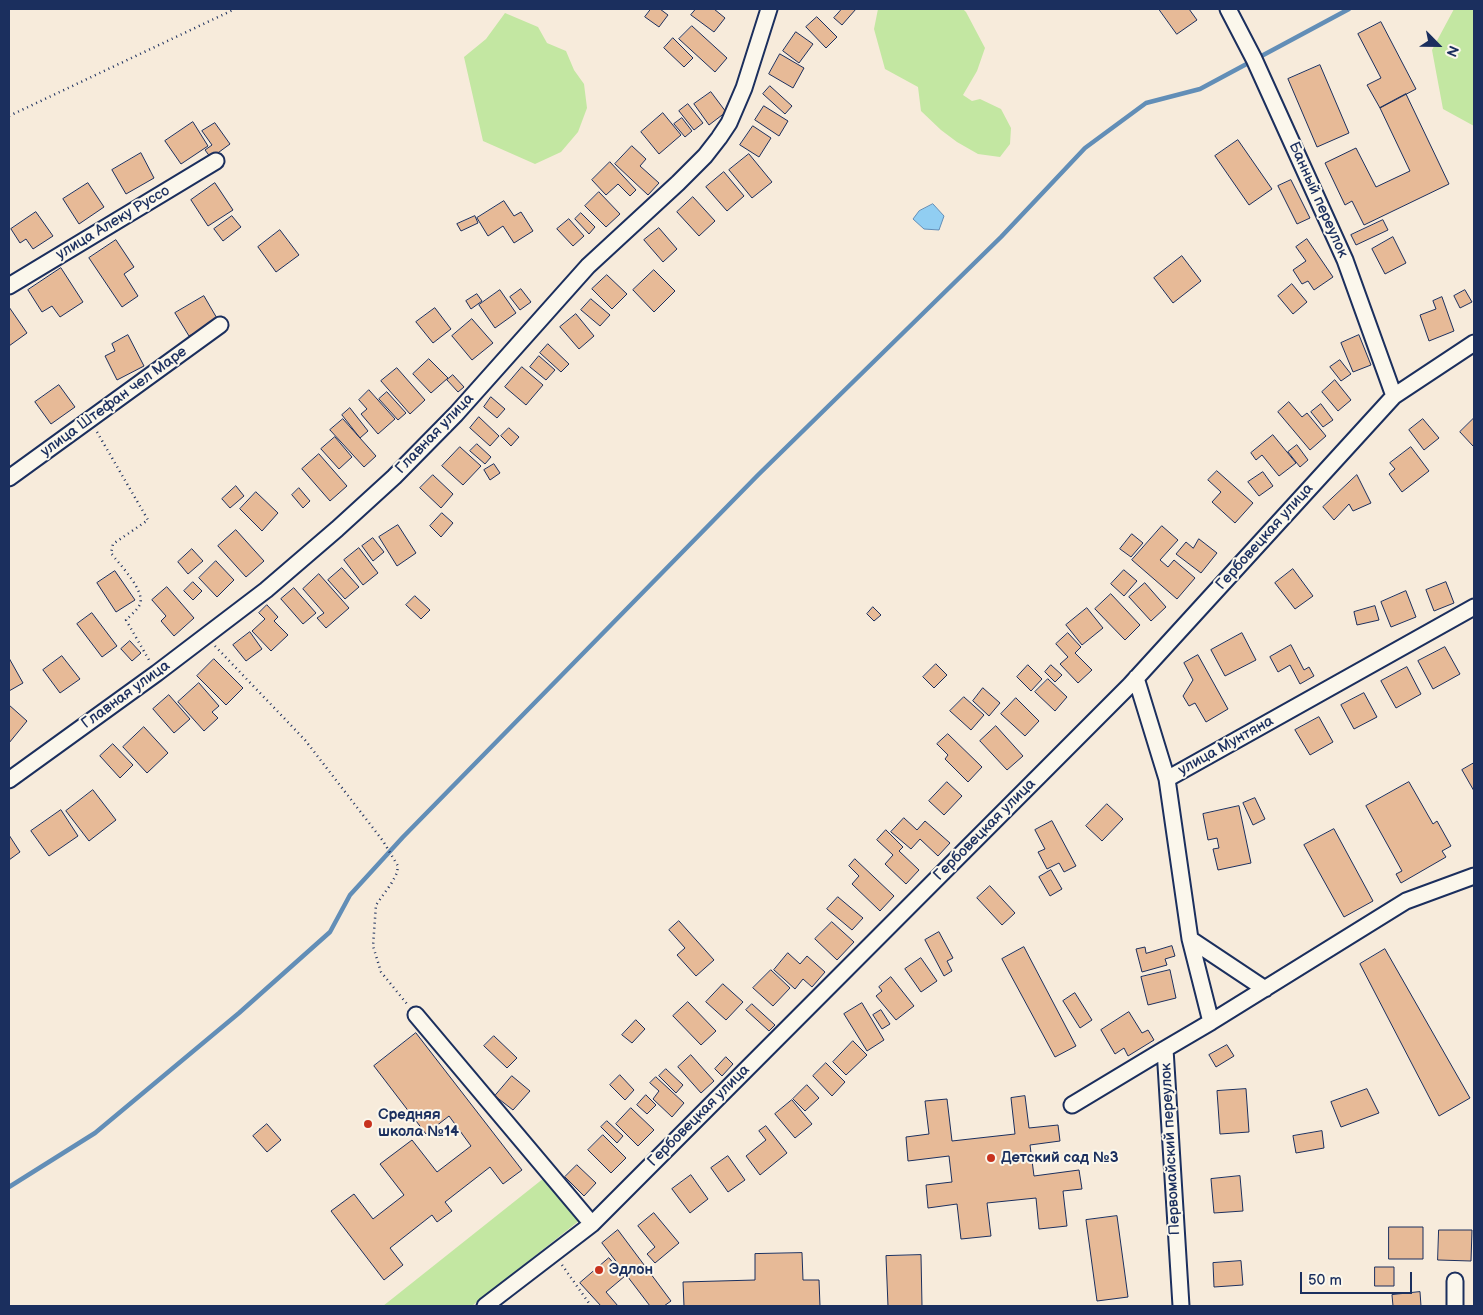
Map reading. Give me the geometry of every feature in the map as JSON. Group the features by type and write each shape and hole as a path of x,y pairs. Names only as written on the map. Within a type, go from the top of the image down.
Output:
{"street":[{"name":"Главная улица","path":"9,780 157,673 273,584 394,477 456,414 588,266 705,156 720,138 729,123 744,88 769,9"},
{"name":"Банный переулок","path":"1228,9 1260,72 1345,260 1394,396"},
{"name":"улица Алеку Руссо","path":"9,286 216,161"},
{"name":"улица Штефан чел Маре","path":"9,478 220,325"},
{"name":"Гербовецкая улица","path":"485,1306 592,1224 1136,678 1394,396 1474,343"},
{"name":"улица Мунтяна","path":"1211,1022 1190,939 1168,779 1474,607"},
{"path":"1136,678 1168,779"},
{"name":"Первомайский переулок","path":"1181,1306 1165,1049 1406,901 1474,876"},
{"path":"1190,939 1265,989"},
{"path":"416,1015 592,1224"},
{"path":"1072,1105 1165,1049"},
{"path":"1455,1281 1455,1306"}],"path":[{"path":"9,116 235,9"},
{"path":"90,420 148,520 113,544 110,553 139,589 142,598 140,606 126,620 157,673"},
{"path":"206,636 305,740 383,841 398,866 397,873 391,884 376,905 373,946 381,972 416,1015"},
{"path":"554,1253 591,1306"}],"green space":[{"path":"878,9 963,9 966,12 985,48 977,71 963,95 972,101 980,99 1001,109 1011,128 1010,144 1000,157 978,154 941,130 921,111 918,87 885,69 874,29"},
{"path":"1454,9 1474,9 1474,126 1443,109 1432,50"},
{"path":"505,13 538,27 547,43 566,51 574,70 584,84 587,108 578,132 561,152 535,164 483,141 464,57 486,39"},
{"path":"544,1178 580,1220 472,1306 383,1306"}],"water":[{"path":"933,204 944,216 939,230 924,229 913,219 919,211"}],"building":[{"path":"651,9 660,9 668,15 659,27 645,17"},
{"path":"696,9 714,9 725,18 714,32 691,15"},
{"path":"842,9 856,9 842,25 834,18"},
{"path":"1159,9 1189,9 1197,20 1177,34"},
{"path":"817,17 837,37 826,48 806,27"},
{"path":"1381,22 1416,89 1380,108 1367,85 1381,78 1358,34"},
{"path":"692,26 727,58 715,72 679,39"},
{"path":"796,32 813,44 799,63 783,51"},
{"path":"673,38 693,58 684,67 664,48"},
{"path":"780,54 804,68 793,88 769,74"},
{"path":"1320,65 1349,133 1317,147 1288,79"},
{"path":"770,86 792,106 785,114 763,94"},
{"path":"711,92 726,112 709,125 694,104"},
{"path":"1406,94 1449,184 1364,225 1352,201 1345,205 1325,163 1356,148 1376,187 1410,171 1380,108"},
{"path":"688,104 703,123 694,130 679,111"},
{"path":"764,106 788,121 779,136 755,120"},
{"path":"663,113 681,135 659,154 641,132"},
{"path":"682,118 692,131 685,137 674,124"},
{"path":"193,122 208,146 181,164 165,141"},
{"path":"215,123 230,144 211,158 205,150 212,145 202,131"},
{"path":"753,126 771,138 759,157 740,145"},
{"path":"1238,140 1272,189 1249,205 1215,156"},
{"path":"632,146 646,159 640,166 659,183 648,195 615,164"},
{"path":"141,153 154,178 126,194 112,170"},
{"path":"749,154 772,182 752,198 729,170"},
{"path":"610,162 636,190 630,196 618,184 606,195 592,180"},
{"path":"724,172 744,196 727,211 706,187"},
{"path":"1291,180 1310,218 1297,224 1278,186"},
{"path":"88,183 104,207 79,224 63,199"},
{"path":"215,183 233,210 208,226 191,200"},
{"path":"599,192 620,214 606,227 585,206"},
{"path":"693,197 715,221 699,236 677,212"},
{"path":"504,201 514,216 521,212 533,231 514,243 503,226 488,236 477,218"},
{"path":"36,212 53,236 33,249 26,239 20,243 11,229"},
{"path":"581,213 595,227 589,234 575,219"},
{"path":"232,216 241,227 223,241 214,229"},
{"path":"475,216 478,223 461,231 457,224"},
{"path":"569,219 584,236 573,246 557,229"},
{"path":"1383,220 1388,230 1356,245 1351,235"},
{"path":"659,228 677,249 663,262 644,240"},
{"path":"280,230 299,255 276,272 258,247"},
{"path":"1393,237 1406,263 1385,274 1372,249"},
{"path":"1307,239 1333,277 1314,290 1308,281 1302,284 1293,270 1306,261 1296,247"},
{"path":"116,240 134,267 124,274 138,296 122,307 89,258"},
{"path":"1182,256 1201,281 1173,303 1154,278"},
{"path":"61,268 83,302 60,317 52,306 42,312 28,290"},
{"path":"654,270 675,291 654,312 633,290"},
{"path":"607,275 627,294 612,309 592,289"},
{"path":"1292,284 1307,302 1293,314 1278,296"},
{"path":"521,289 531,302 520,310 510,297"},
{"path":"500,290 516,313 495,328 479,305"},
{"path":"1465,290 1472,302 1460,308 1454,296"},
{"path":"477,294 482,301 471,309 466,301"},
{"path":"204,296 218,320 189,336 175,313"},
{"path":"1442,297 1454,331 1429,341 1420,315 1436,309 1433,301"},
{"path":"591,299 610,315 600,326 581,310"},
{"path":"9,307 27,333 9,346"},
{"path":"435,308 451,329 433,343 416,322"},
{"path":"576,314 594,336 579,349 560,327"},
{"path":"472,319 493,343 472,360 452,336"},
{"path":"128,335 144,366 117,380 105,356 115,351 112,344"},
{"path":"1359,335 1371,365 1353,372 1341,343"},
{"path":"548,344 569,364 561,372 540,353"},
{"path":"539,356 555,370 546,380 530,367"},
{"path":"429,359 448,378 431,393 413,374"},
{"path":"1340,360 1351,374 1341,381 1330,367"},
{"path":"522,367 543,385 526,405 505,387"},
{"path":"397,368 425,400 410,414 381,381"},
{"path":"453,375 464,387 458,392 447,380"},
{"path":"1335,380 1351,400 1338,411 1322,392"},
{"path":"59,385 75,407 51,424 35,402"},
{"path":"369,390 395,419 378,434 361,414 367,409 359,400"},
{"path":"387,392 406,413 398,420 379,399"},
{"path":"491,397 505,409 497,418 484,407"},
{"path":"1289,402 1302,417 1307,413 1326,436 1310,450 1278,412"},
{"path":"1321,404 1333,420 1323,427 1311,412"},
{"path":"350,408 368,431 360,438 342,415"},
{"path":"479,417 499,436 490,446 470,428"},
{"path":"1474,418 1474,445 1473,446 1460,432"},
{"path":"343,419 376,456 364,467 330,430"},
{"path":"1423,419 1439,438 1424,450 1409,430"},
{"path":"509,428 519,437 511,446 501,436"},
{"path":"1273,435 1296,463 1279,476 1262,455 1256,460 1251,453"},
{"path":"335,437 352,457 339,469 321,449"},
{"path":"477,444 491,457 485,464 470,451"},
{"path":"1297,445 1308,460 1300,467 1288,452"},
{"path":"460,447 481,466 463,485 442,466"},
{"path":"1411,447 1429,471 1402,492 1389,474 1395,469 1390,463"},
{"path":"319,454 347,486 330,501 302,469"},
{"path":"494,464 500,473 490,480 484,470"},
{"path":"1217,471 1253,503 1235,523 1212,502 1221,492 1208,480"},
{"path":"1263,472 1273,486 1259,496 1248,482"},
{"path":"433,475 453,494 441,508 420,488"},
{"path":"1357,475 1371,503 1353,511 1349,504 1334,520 1323,507"},
{"path":"236,486 244,496 230,508 222,499"},
{"path":"299,488 310,501 303,508 292,495"},
{"path":"256,492 278,513 262,531 240,509"},
{"path":"442,513 453,523 441,537 430,526"},
{"path":"398,525 416,553 397,566 379,537"},
{"path":"1162,526 1178,540 1160,560 1168,567 1174,560 1195,578 1177,599 1132,560"},
{"path":"236,530 264,561 246,577 218,546"},
{"path":"1132,534 1143,543 1131,557 1120,549"},
{"path":"373,538 384,552 373,561 362,546"},
{"path":"1199,539 1217,553 1201,573 1176,554 1186,542 1193,548"},
{"path":"359,548 378,573 363,585 344,560"},
{"path":"192,549 203,561 188,574 178,562"},
{"path":"216,561 234,580 217,597 199,578"},
{"path":"342,568 359,587 345,599 328,580"},
{"path":"1293,569 1313,596 1295,609 1275,583"},
{"path":"1124,570 1137,581 1124,596 1111,584"},
{"path":"115,571 135,600 116,612 97,583"},
{"path":"319,574 349,608 326,628 317,618 324,613 303,589"},
{"path":"193,582 202,591 193,600 184,591"},
{"path":"1446,582 1454,603 1434,611 1426,590"},
{"path":"1145,583 1166,607 1151,621 1129,597"},
{"path":"167,587 194,618 174,636 161,621 166,616 152,600"},
{"path":"294,588 316,613 303,624 281,599"},
{"path":"1406,591 1416,617 1391,627 1381,602"},
{"path":"1111,594 1140,625 1125,640 1095,609"},
{"path":"415,596 430,610 421,619 406,605"},
{"path":"267,605 278,617 274,621 288,635 271,651 252,631 265,619 259,613"},
{"path":"1375,606 1379,620 1357,625 1354,612"},
{"path":"873,607 881,615 874,621 867,614"},
{"path":"1087,608 1103,628 1082,645 1066,625"},
{"path":"92,613 117,646 102,657 77,624"},
{"path":"250,632 262,649 246,661 233,645"},
{"path":"1068,633 1081,647 1075,653 1092,670 1078,683 1060,664 1068,657 1056,644"},
{"path":"1242,633 1256,660 1225,676 1211,650"},
{"path":"130,641 141,653 132,661 121,649"},
{"path":"1291,645 1304,670 1309,667 1314,676 1300,684 1290,665 1278,672 1270,657"},
{"path":"1445,647 1460,674 1433,689 1418,661"},
{"path":"1198,655 1228,709 1206,722 1195,703 1189,706 1183,696 1193,680 1184,663"},
{"path":"62,656 80,679 60,693 43,670"},
{"path":"9,658 23,683 9,691"},
{"path":"214,659 243,688 226,705 197,676"},
{"path":"936,664 947,675 934,688 923,677"},
{"path":"1028,665 1042,679 1031,691 1017,677"},
{"path":"1051,665 1062,675 1055,682 1045,672"},
{"path":"1407,667 1421,694 1396,708 1381,681"},
{"path":"1048,679 1067,697 1055,711 1035,692"},
{"path":"199,683 219,706 212,712 218,718 204,731 178,702"},
{"path":"983,688 1000,703 989,716 973,701"},
{"path":"1364,693 1377,717 1354,729 1341,705"},
{"path":"169,695 190,719 174,733 153,709"},
{"path":"964,697 984,715 971,730 950,711"},
{"path":"1016,698 1039,721 1025,736 1001,714"},
{"path":"9,705 27,721 9,743"},
{"path":"1319,717 1333,742 1310,755 1295,730"},
{"path":"996,726 1023,756 1007,770 980,741"},
{"path":"144,727 168,753 147,773 123,747"},
{"path":"948,734 982,767 968,782 945,759 948,755 937,744"},
{"path":"113,744 133,765 120,778 100,756"},
{"path":"1474,763 1474,791 1462,770"},
{"path":"947,782 962,796 944,815 929,801"},
{"path":"1409,782 1433,824 1437,821 1451,846 1442,851 1446,857 1401,883 1396,874 1402,871 1366,806"},
{"path":"93,790 116,820 89,841 66,811"},
{"path":"1255,798 1265,819 1253,825 1243,803"},
{"path":"1107,804 1123,819 1102,841 1086,826"},
{"path":"1239,806 1251,863 1218,870 1213,849 1219,848 1217,838 1208,840 1203,814"},
{"path":"61,810 78,836 49,856 31,831"},
{"path":"904,818 917,830 925,821 950,843 938,856 920,839 911,849 891,832"},
{"path":"1052,821 1076,866 1064,872 1059,863 1047,869 1038,852 1045,849 1035,830"},
{"path":"1334,829 1373,901 1344,917 1304,845"},
{"path":"886,830 903,847 899,851 919,870 906,884 885,864 893,855 877,840"},
{"path":"9,835 20,852 9,860"},
{"path":"855,859 894,896 880,911 852,884 859,876 849,866"},
{"path":"1051,870 1062,889 1050,896 1039,877"},
{"path":"990,886 1015,913 1002,925 977,898"},
{"path":"838,897 863,918 852,930 827,909"},
{"path":"679,921 714,960 696,976 677,955 685,948 669,930"},
{"path":"832,922 854,942 837,960 815,939"},
{"path":"939,932 953,958 947,961 952,971 944,976 925,940"},
{"path":"1172,946 1175,956 1165,959 1167,965 1142,972 1136,949 1145,947 1146,953"},
{"path":"1024,947 1076,1046 1055,1057 1002,959"},
{"path":"1385,949 1470,1098 1439,1116 1360,964"},
{"path":"788,953 800,964 807,956 825,972 812,987 803,979 795,989 774,970"},
{"path":"921,958 937,981 921,992 905,969"},
{"path":"771,970 790,988 773,1006 753,988"},
{"path":"1170,970 1176,998 1148,1005 1141,977"},
{"path":"891,977 914,1006 896,1020 876,996 882,991 879,987"},
{"path":"723,984 743,1002 726,1020 706,1002"},
{"path":"1075,993 1092,1020 1080,1028 1063,1001"},
{"path":"688,1002 716,1031 701,1045 673,1016"},
{"path":"862,1003 884,1040 867,1051 844,1014"},
{"path":"752,1004 775,1025 769,1031 746,1010"},
{"path":"881,1010 890,1024 882,1029 873,1015"},
{"path":"1129,1012 1142,1033 1148,1030 1154,1040 1128,1056 1124,1048 1115,1054 1101,1030"},
{"path":"636,1020 645,1029 632,1043 622,1035"},
{"path":"416,1033 522,1170 503,1184 490,1167 445,1202 452,1211 437,1222 432,1215 390,1248 403,1265 384,1280 331,1211 354,1194 373,1219 404,1195 380,1164 412,1140 437,1172 471,1146 449,1116 426,1134 374,1066"},
{"path":"494,1036 517,1058 507,1068 484,1046"},
{"path":"853,1041 867,1055 846,1075 833,1062"},
{"path":"1227,1045 1234,1056 1216,1067 1209,1055"},
{"path":"691,1055 714,1081 701,1093 678,1067"},
{"path":"726,1057 733,1064 722,1076 715,1069"},
{"path":"826,1063 845,1082 832,1096 813,1076"},
{"path":"666,1069 683,1085 676,1093 659,1076"},
{"path":"620,1075 634,1090 625,1100 610,1085"},
{"path":"512,1076 530,1091 513,1110 495,1096"},
{"path":"656,1077 684,1103 672,1117 653,1099 659,1091 650,1083"},
{"path":"807,1085 819,1098 805,1111 793,1099"},
{"path":"1246,1089 1249,1132 1220,1134 1217,1091"},
{"path":"1367,1089 1379,1113 1341,1127 1331,1102"},
{"path":"646,1095 656,1105 647,1114 637,1105"},
{"path":"1025,1096 1029,1128 1058,1125 1060,1141 1030,1145 1034,1176 1079,1170 1082,1189 1063,1191 1067,1226 1039,1229 1036,1198 987,1203 991,1236 961,1239 957,1204 928,1208 926,1185 952,1182 949,1156 908,1161 906,1137 929,1134 925,1101 947,1099 952,1141 1015,1134 1011,1098"},
{"path":"792,1100 812,1124 795,1138 775,1114"},
{"path":"631,1108 654,1130 638,1146 616,1124"},
{"path":"607,1121 623,1136 617,1143 601,1127"},
{"path":"267,1124 281,1140 267,1152 253,1136"},
{"path":"766,1126 787,1153 760,1175 746,1156 766,1140 759,1131"},
{"path":"1322,1131 1324,1148 1296,1153 1293,1136"},
{"path":"603,1135 626,1158 611,1173 588,1150"},
{"path":"728,1156 745,1180 728,1192 711,1168"},
{"path":"577,1165 596,1183 584,1196 565,1177"},
{"path":"691,1175 708,1199 690,1213 672,1189"},
{"path":"1240,1176 1243,1211 1214,1213 1211,1179"},
{"path":"654,1213 679,1243 655,1263 647,1254 655,1247 638,1226"},
{"path":"1117,1216 1128,1297 1097,1301 1086,1220"},
{"path":"1389,1227 1423,1227 1423,1259 1389,1259"},
{"path":"618,1230 671,1301 664,1306 650,1306 602,1243"},
{"path":"1439,1230 1472,1230 1471,1261 1438,1260"},
{"path":"802,1253 803,1280 819,1280 820,1306 684,1306 683,1282 755,1280 755,1254"},
{"path":"921,1255 922,1306 888,1306 886,1256"},
{"path":"609,1258 625,1276 606,1292 618,1306 601,1306 580,1283"},
{"path":"1241,1261 1243,1285 1214,1287 1213,1263"},
{"path":"1375,1267 1394,1267 1394,1286 1375,1286"},
{"path":"1420,1292 1421,1306 1393,1306 1392,1295"}],"waterway":[{"path":"9,1187 95,1133 239,1013 330,932 350,895 403,837 758,475 1001,237 1085,148 1146,103 1200,89 1349,9"}],"place":[{"name":"Средняя школа №14","path":"368,1124"},
{"name":"Детский сад №3","path":"991,1158"},
{"name":"Эдлон","path":"599,1270"}]}
